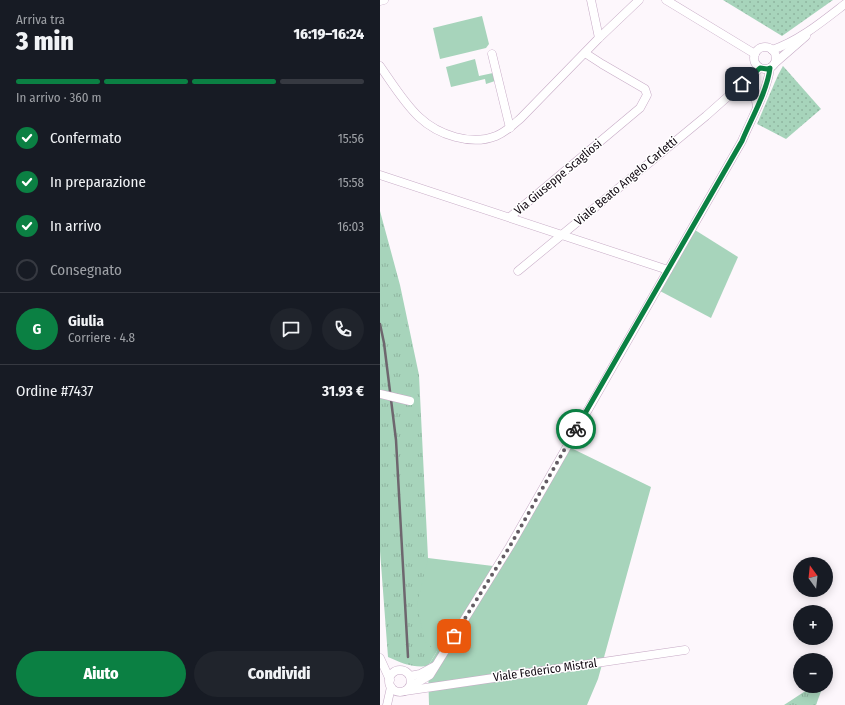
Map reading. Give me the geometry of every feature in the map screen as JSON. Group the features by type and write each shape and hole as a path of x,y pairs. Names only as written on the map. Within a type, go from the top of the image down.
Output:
{"street":[{"path":"380,1 384,0"},
{"path":"590,0 599,38"},
{"path":"380,66 410,108 428,125 437,130 460,138 473,139 495,136 510,128 521,118 599,38 639,0"},
{"path":"666,0 755,54"},
{"path":"405,690 430,675 510,546 742,141 769,76 772,66 776,56 772,50 766,47 762,47 755,54 755,64 760,68 767,69 772,66 817,25 845,4"},
{"path":"772,50 779,48 817,25"},
{"name":"Via Giuseppe Scagliosi","path":"380,175 510,218 640,108 647,95 645,89 585,53"},
{"path":"492,54 510,128"},
{"name":"Viale Beato Angelo Carletti","path":"518,271 760,68"},
{"path":"734,91 744,87 752,90 757,106"},
{"path":"510,218 668,270"},
{"path":"380,394 412,402"},
{"name":"Viale Federico Mistral","path":"405,690 686,650"},
{"path":"381,659 390,683 405,690"},
{"path":"381,659 406,672 410,676 411,684 388,705"},
{"path":"410,676 420,674 436,666"},
{"path":"388,705 390,683 393,673 400,670"}],"green space":[{"path":"723,0 833,0 782,36"},
{"path":"482,16 489,44 486,48 440,59 433,28"},
{"path":"475,59 479,76 493,73 495,81 486,84 485,79 451,87 446,67"},
{"path":"783,66 821,109 786,139 757,124"},
{"path":"380,211 400,285 419,375 428,558 437,651 428,666 412,666 388,657 380,551"},
{"path":"695,230 738,257 711,318 660,291"},
{"path":"569,447 651,487 598,679 587,705 429,705 428,666 437,651 425,642 417,605 428,558 501,567"},
{"path":"802,693 820,693 816,705 784,705"}],"railway":[{"path":"380,324 384,343 396,440 408,657"}],"way so far":[{"path":"454,636 510,546 576,429"}],"route":[{"path":"576,429 742,141 769,76 770,68 760,68 742,84"}]}
